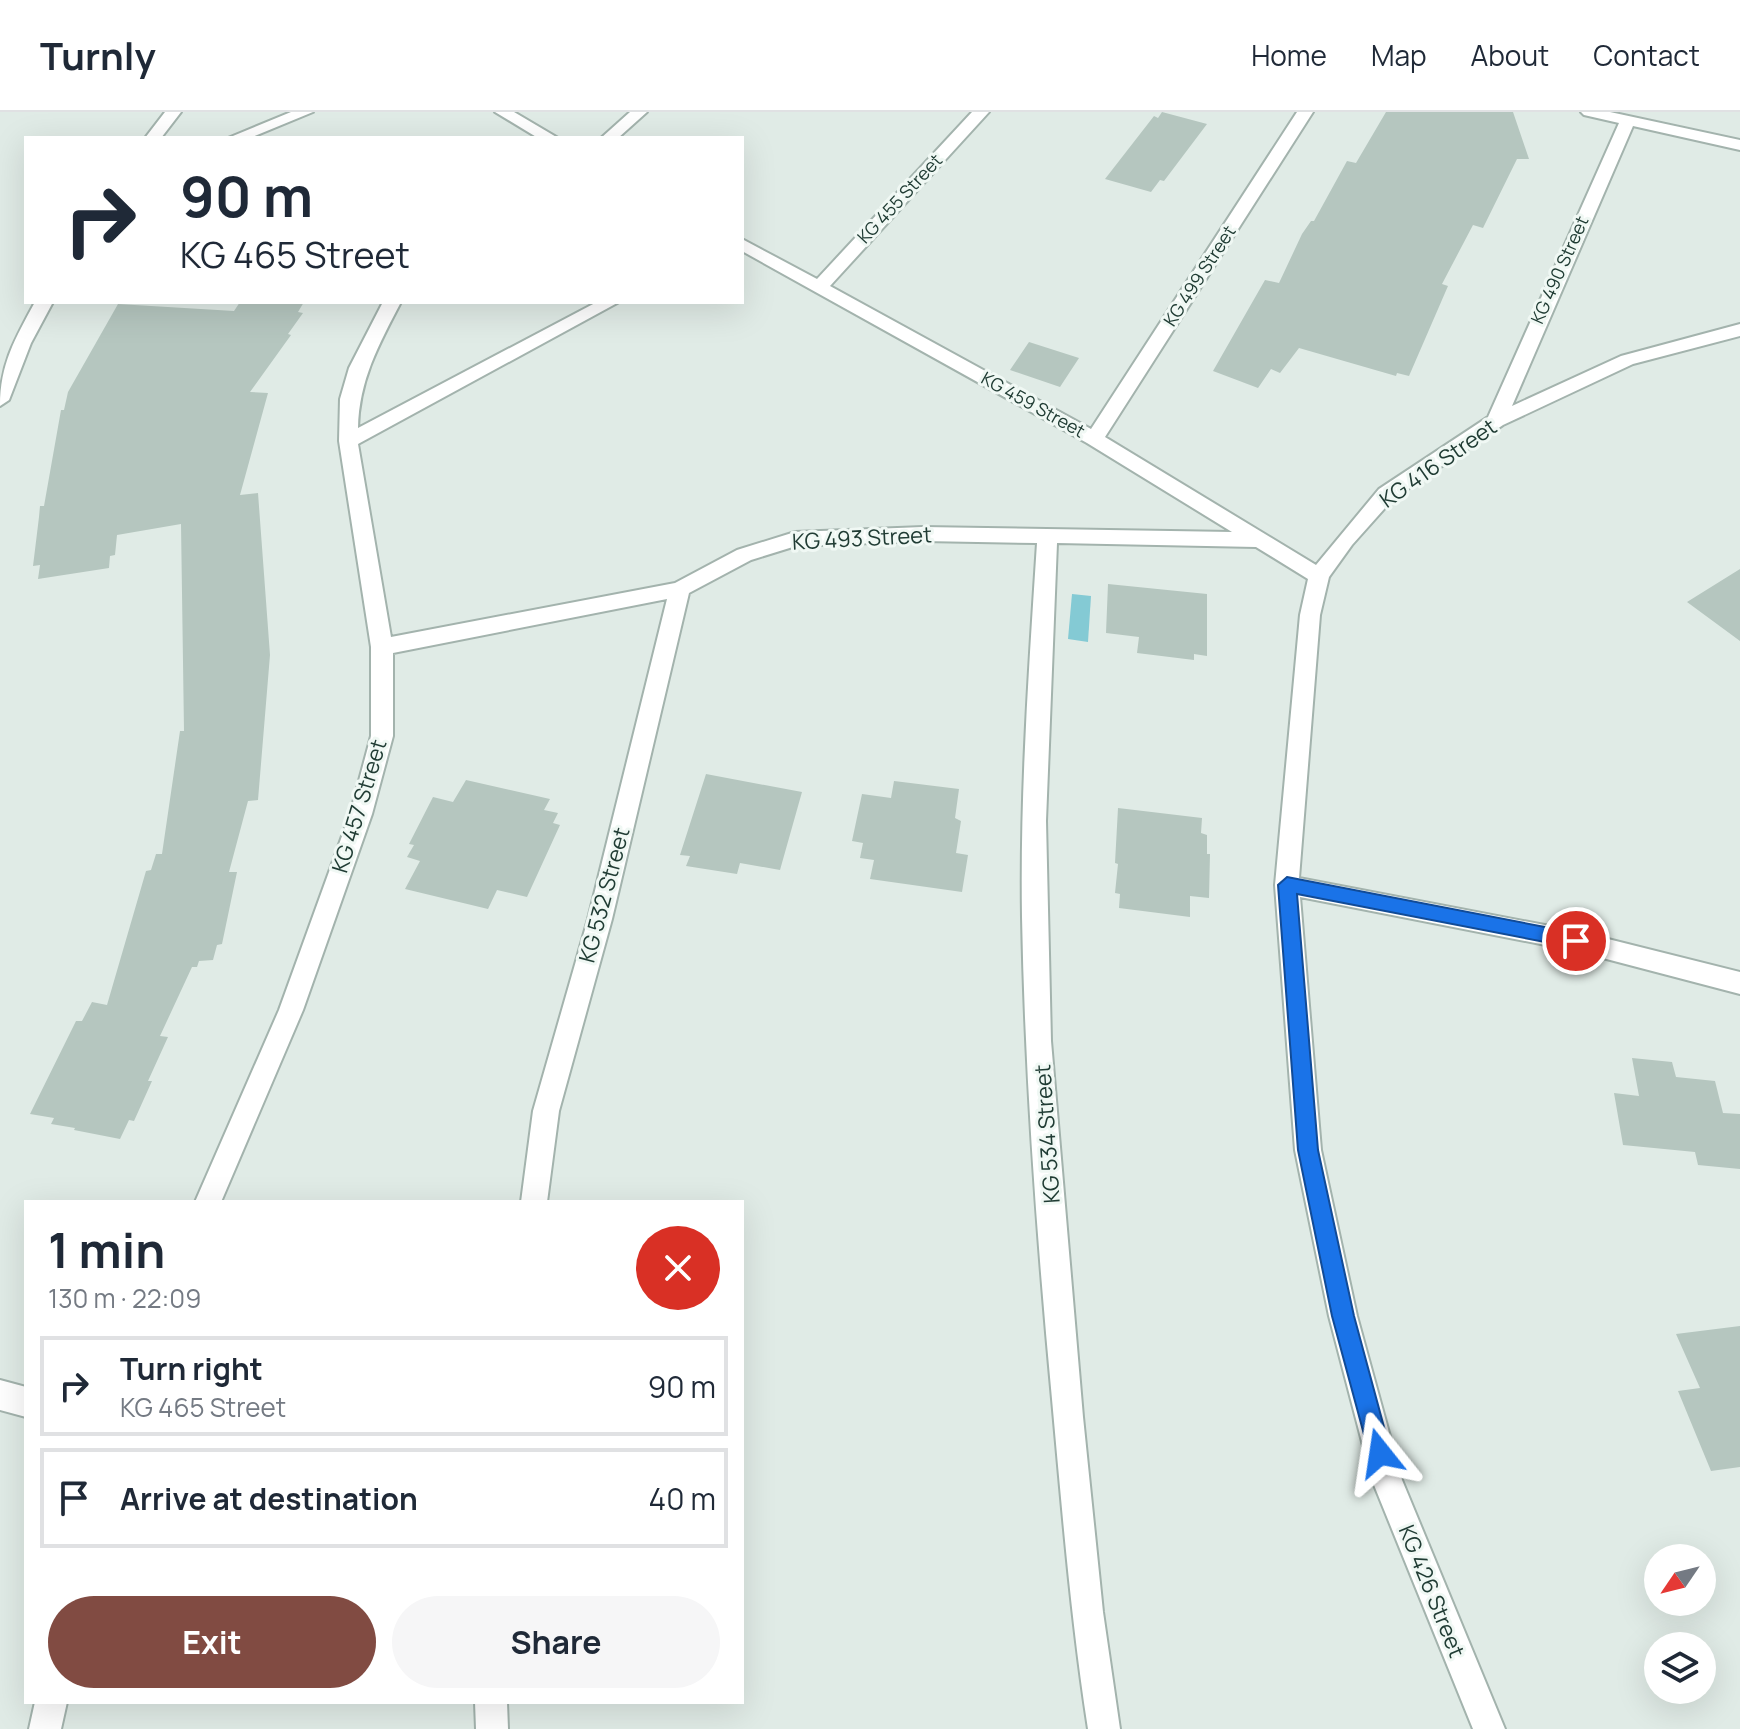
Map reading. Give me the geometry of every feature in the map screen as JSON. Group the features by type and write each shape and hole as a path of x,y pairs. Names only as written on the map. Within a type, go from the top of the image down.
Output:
{"street":[{"path":"155,136 173,112"},
{"path":"241,136 305,112"},
{"path":"503,112 546,136"},
{"path":"611,136 639,112"},
{"name":"KG 455 Street","path":"819,287 981,112"},
{"name":"KG 499 Street","path":"1094,439 1305,112"},
{"path":"1589,112 1740,145"},
{"name":"KG 490 Street","path":"1496,421 1628,121"},
{"name":"KG 459 Street","path":"744,245 1094,439 1319,576"},
{"path":"0,400 22,343 43,304"},
{"name":"KG 457 Street","path":"209,1200 291,1010 361,814 382,736 382,647 348,441 349,399 358,368 391,304"},
{"path":"348,441 606,304"},
{"name":"KG 416 Street","path":"1287,885 1310,615 1319,576 1345,540 1386,494 1496,421 1627,360 1740,330"},
{"path":"0,343 22,343"},
{"name":"KG 493 Street","path":"382,647 680,589 744,555 795,539 923,534 1262,540"},
{"name":"KG 534 Street","path":"1047,536 1038,701 1034,915 1046,1139 1063,1362 1092,1659 1104,1729"},
{"name":"KG 532 Street","path":"534,1200 546,1111 600,919 680,589"},
{"path":"1287,885 1576,941 1740,983"},
{"name":"KG 426 Street","path":"1287,885 1308,1150 1343,1316 1387,1480 1489,1729"},
{"path":"0,1395 24,1401"},
{"path":"45,1729 51,1704"},
{"path":"491,1704 492,1729"}],"water":[{"path":"1072,594 1091,596 1088,642 1068,639"}],"building":[{"path":"1162,112 1207,124 1164,181 1160,180 1151,192 1105,179 1154,116 1158,118"},
{"path":"1386,112 1513,112 1529,159 1517,159 1483,228 1473,225 1442,284 1448,286 1409,376 1397,373 1396,376 1299,348 1280,373 1271,369 1258,388 1213,371 1265,280 1279,283 1302,234 1314,221 1347,161 1356,163"},
{"path":"118,304 234,311 239,304 303,304 298,312 303,313 288,334 291,335 250,392 268,393 240,495 258,493 270,655 258,800 248,801 229,872 237,872 222,944 217,945 213,960 199,961 197,967 192,967 160,1036 168,1037 148,1081 152,1081 134,1121 129,1120 120,1139 51,1124 54,1118 30,1114 76,1021 82,1021 92,1002 107,1005 146,871 151,870 156,854 162,854 180,731 184,731 181,524 117,535 115,555 110,556 109,568 38,579 40,565 33,566 40,506 44,506 61,410 64,410 68,392"},
{"path":"1029,342 1079,358 1060,387 1010,370"},
{"path":"1740,569 1740,641 1687,602"},
{"path":"1108,584 1207,594 1207,656 1194,654 1194,660 1137,653 1139,637 1106,633"},
{"path":"706,774 802,792 780,870 740,863 737,874 686,866 690,856 680,855"},
{"path":"466,780 550,799 544,810 558,813 553,823 560,825 527,897 497,890 488,909 405,889 420,861 407,857 414,845 409,844 433,797 453,802"},
{"path":"894,781 959,789 955,818 961,821 956,853 968,855 962,892 870,879 874,860 860,858 863,843 852,841 862,794 891,798"},
{"path":"1118,808 1202,818 1201,833 1207,835 1207,854 1210,854 1209,898 1190,896 1190,917 1119,908 1120,894 1115,893"},
{"path":"1632,1058 1672,1062 1676,1077 1715,1081 1723,1113 1740,1114 1740,1169 1698,1165 1695,1152 1623,1145 1614,1093 1639,1096"},
{"path":"1740,1326 1740,1467 1711,1471 1678,1391 1700,1388 1676,1334"}],"route":[{"path":"1380,1453 1343,1316 1308,1150 1287,885 1576,941"}]}
